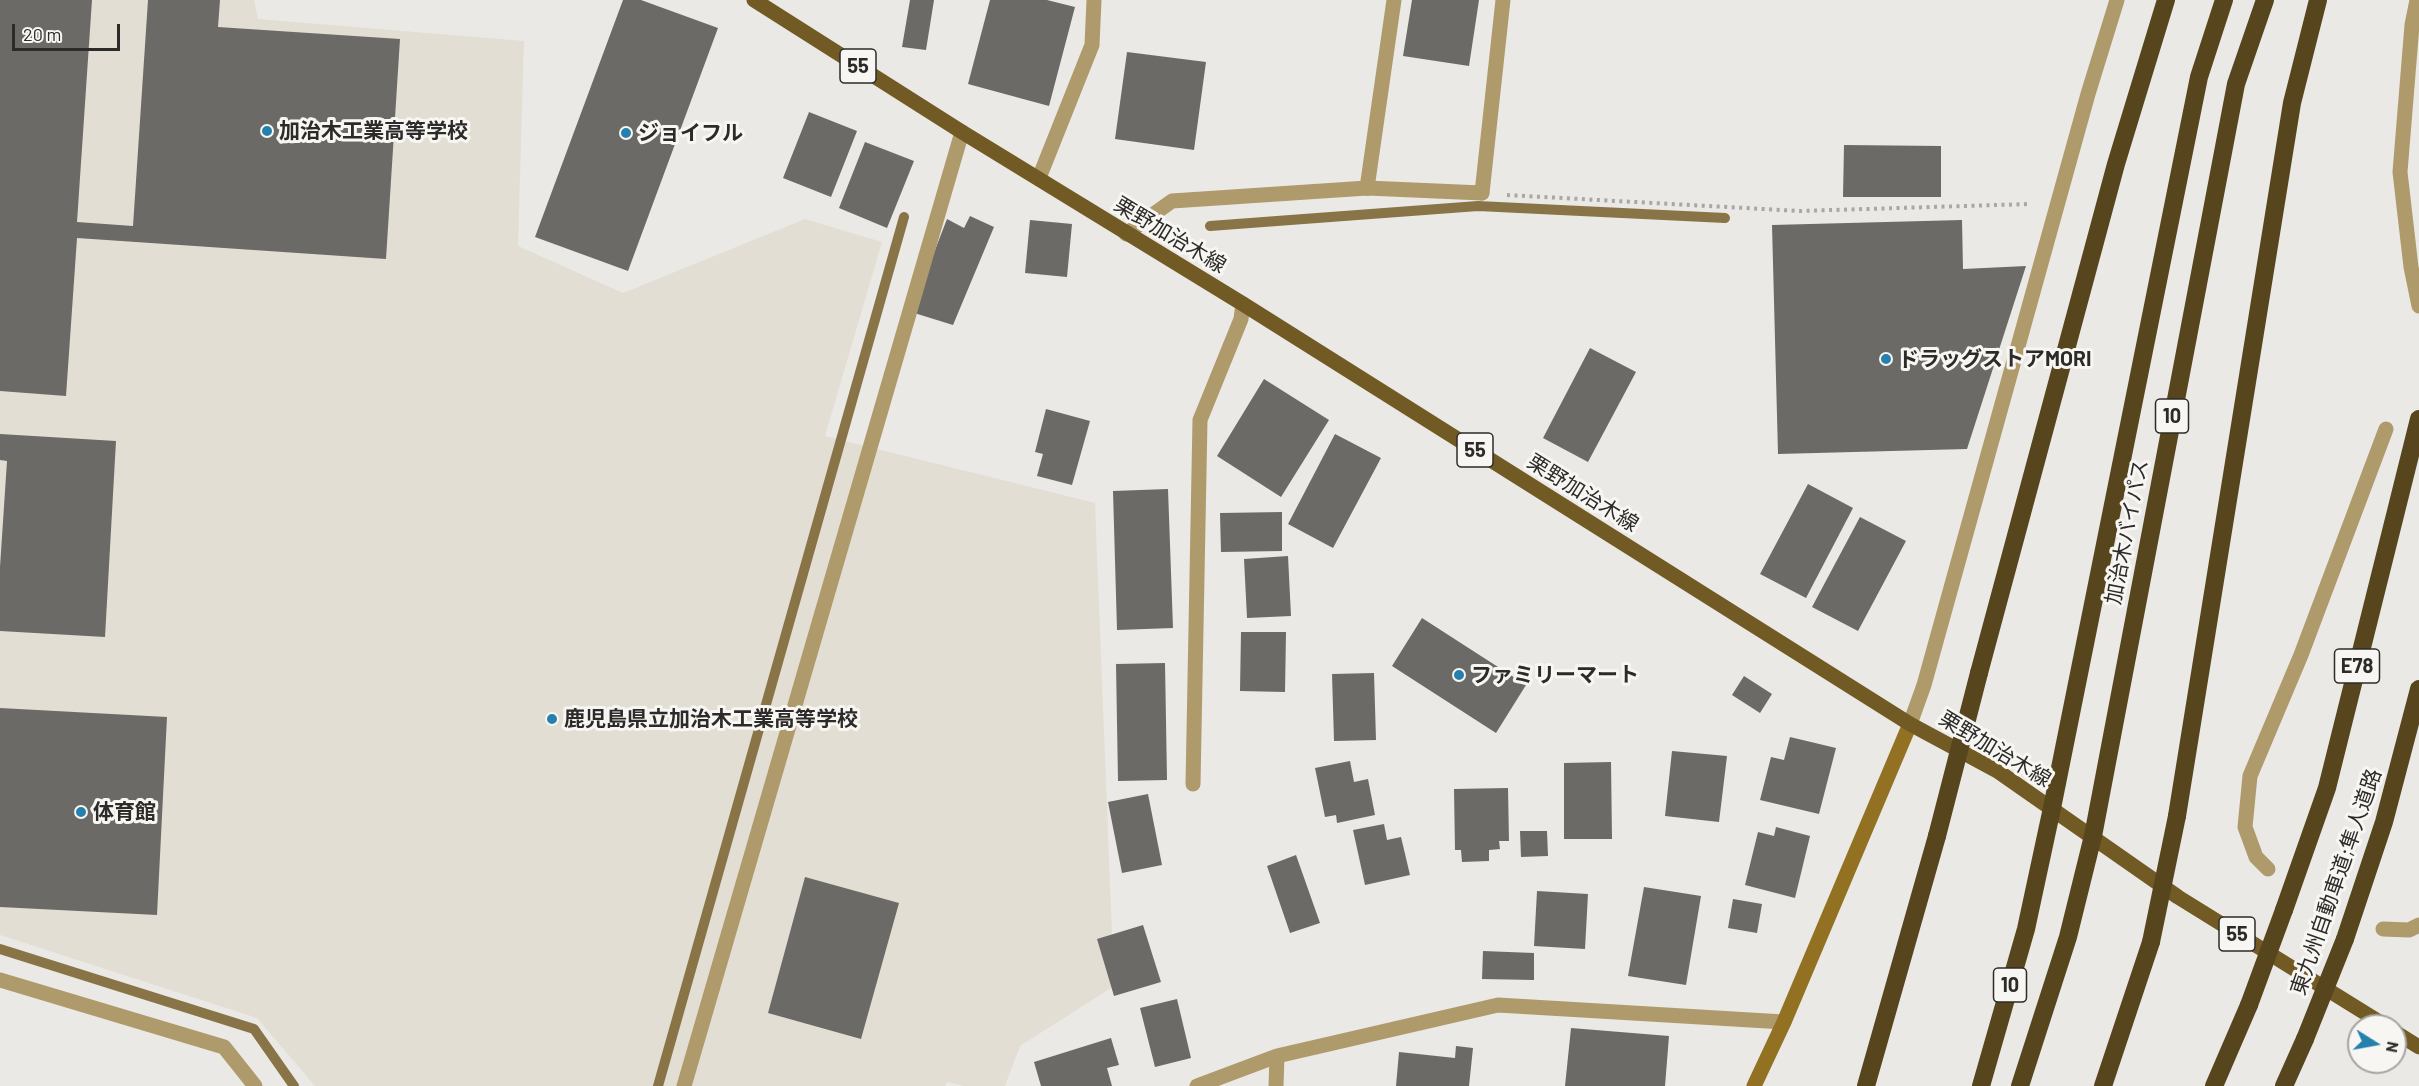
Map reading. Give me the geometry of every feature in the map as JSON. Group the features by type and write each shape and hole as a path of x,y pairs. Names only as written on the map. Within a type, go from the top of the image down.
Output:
{"highway":[{"path":"1866,1086 1937,836 2116,164 2166,0"},
{"name":"加治木バイパス","path":"1981,1086 2026,928 2199,77 2224,0"},
{"name":"加治木バイパス","path":"2020,1086 2077,899 2093,836 2236,84 2265,0"},
{"path":"2103,1086 2151,942 2177,816 2292,103 2318,0"},
{"name":"東九州自動車道;隼人道路","path":"2214,1086 2248,1005 2327,788 2419,419"},
{"name":"東九州自動車道;隼人道路","path":"2284,1086 2345,939 2384,822 2419,689"}],"main road":[{"name":"栗野加治木線","path":"754,0 1910,724 1999,772 2178,897 2367,1014"}],"street":[{"path":"1040,178 1092,45 1094,0"},
{"path":"1367,188 1394,0"},
{"path":"1126,234 1172,201 1367,188 1482,193 1503,0"},
{"path":"1754,1086 1784,1022 1910,724 1924,685 2117,0"},
{"path":"2416,0 2400,172 2411,267 2419,306"},
{"path":"684,1086 962,132"},
{"path":"1192,784 1200,420 1241,319 1242,304"},
{"path":"2268,869 2256,857 2245,827 2250,776 2301,655 2386,429"},
{"path":"2383,929 2409,930 2419,925"},
{"path":"0,980 224,1047 255,1086"},
{"path":"1197,1086 1276,1056 1498,1005 1784,1022"},
{"path":"1276,1056 1276,1086"}],"path":[{"path":"1482,193 1800,211 2058,203"}],"shaded area":[{"name":"鹿児島県立加治木工業高等学校","path":"0,0 254,0 258,19 524,41 518,246 623,293 805,219 882,242 825,436 1095,503 1114,986 1020,1046 1005,1086 964,1086 947,1082 945,1086 315,1086 257,1018 0,935"}],"building":[{"name":"加治木工業高等学校","path":"0,0 92,0 77,222 133,226 148,0 220,0 218,27 400,39 386,259 77,238 66,396 0,391"},
{"name":"ジョイフル","path":"623,0 641,0 718,28 628,271 535,237"},
{"path":"910,0 934,0 926,50 902,47"},
{"path":"990,0 1047,0 1075,7 1049,106 968,84"},
{"path":"1412,0 1479,0 1469,66 1403,56"},
{"path":"1127,52 1206,62 1194,150 1115,139"},
{"path":"809,112 857,131 831,197 783,178"},
{"path":"865,142 914,161 887,228 839,208"},
{"path":"1844,145 1941,146 1941,197 1843,197"},
{"path":"970,216 994,227 953,325 911,312 947,219 964,228"},
{"path":"1030,220 1072,224 1067,277 1025,273"},
{"name":"ドラッグストアMORI","path":"1962,220 1963,269 2026,266 1967,449 1778,454 1772,225"},
{"path":"1590,348 1636,372 1588,462 1543,438"},
{"path":"1264,379 1329,420 1281,497 1217,456"},
{"path":"1046,409 1090,421 1072,485 1037,476 1043,454 1035,452"},
{"path":"0,434 116,441 105,637 0,631 0,567 7,461 0,460"},
{"path":"1335,434 1381,458 1333,548 1288,524"},
{"path":"1808,484 1853,508 1806,598 1760,574"},
{"path":"1168,489 1173,628 1117,630 1113,491"},
{"path":"1282,512 1282,551 1221,552 1220,513"},
{"path":"1860,517 1906,541 1858,631 1812,607"},
{"path":"1288,556 1291,616 1247,618 1244,559"},
{"name":"ファミリーマート","path":"1422,618 1526,685 1496,733 1392,666"},
{"path":"1241,632 1286,632 1285,692 1240,691"},
{"path":"1165,663 1167,780 1118,781 1116,664"},
{"path":"1374,673 1376,740 1334,741 1332,674"},
{"path":"1744,676 1772,694 1760,713 1732,695"},
{"name":"体育館","path":"0,708 167,717 157,915 0,907"},
{"path":"1790,737 1836,748 1819,814 1760,800 1771,757 1784,760"},
{"path":"1672,751 1727,756 1719,822 1665,816"},
{"path":"1350,761 1354,782 1368,779 1375,815 1337,823 1336,815 1325,817 1315,768"},
{"path":"1611,762 1612,839 1564,839 1564,763"},
{"path":"1508,788 1509,841 1499,841 1500,849 1489,850 1489,861 1462,862 1461,850 1455,850 1454,789"},
{"path":"1148,794 1162,865 1122,873 1108,802"},
{"path":"1384,824 1387,840 1401,837 1410,875 1365,885 1353,830"},
{"path":"1776,827 1810,836 1795,898 1745,885 1758,832 1774,836"},
{"path":"1520,831 1547,831 1548,856 1521,857"},
{"path":"1296,855 1320,923 1290,933 1267,866"},
{"path":"805,877 899,903 861,1039 768,1013"},
{"path":"1644,887 1701,896 1686,985 1628,976"},
{"path":"1537,891 1588,894 1585,949 1534,946"},
{"path":"1733,899 1762,904 1757,933 1728,928"},
{"path":"1143,925 1161,982 1114,996 1097,939"},
{"path":"1483,951 1534,953 1534,980 1482,979"},
{"path":"1177,999 1191,1058 1155,1067 1140,1008"},
{"path":"1571,1028 1669,1036 1665,1086 1565,1086"},
{"path":"1111,1038 1119,1065 1107,1068 1112,1086 1041,1086 1034,1062"},
{"path":"1456,1046 1473,1048 1469,1086 1396,1086 1399,1052 1455,1058"}],"waterway":[{"path":"1210,226 1478,206 1725,218"},
{"path":"658,1086 904,217"},
{"path":"0,949 254,1029 294,1086"}],"place":[{"name":"加治木工業高等学校","path":"267,131"},
{"name":"ジョイフル","path":"626,133"},
{"name":"ドラッグストアMORI","path":"1886,359"},
{"name":"ファミリーマート","path":"1459,675"},
{"name":"鹿児島県立加治木工業高等学校","path":"552,719"},
{"name":"体育館","path":"81,812"}]}
